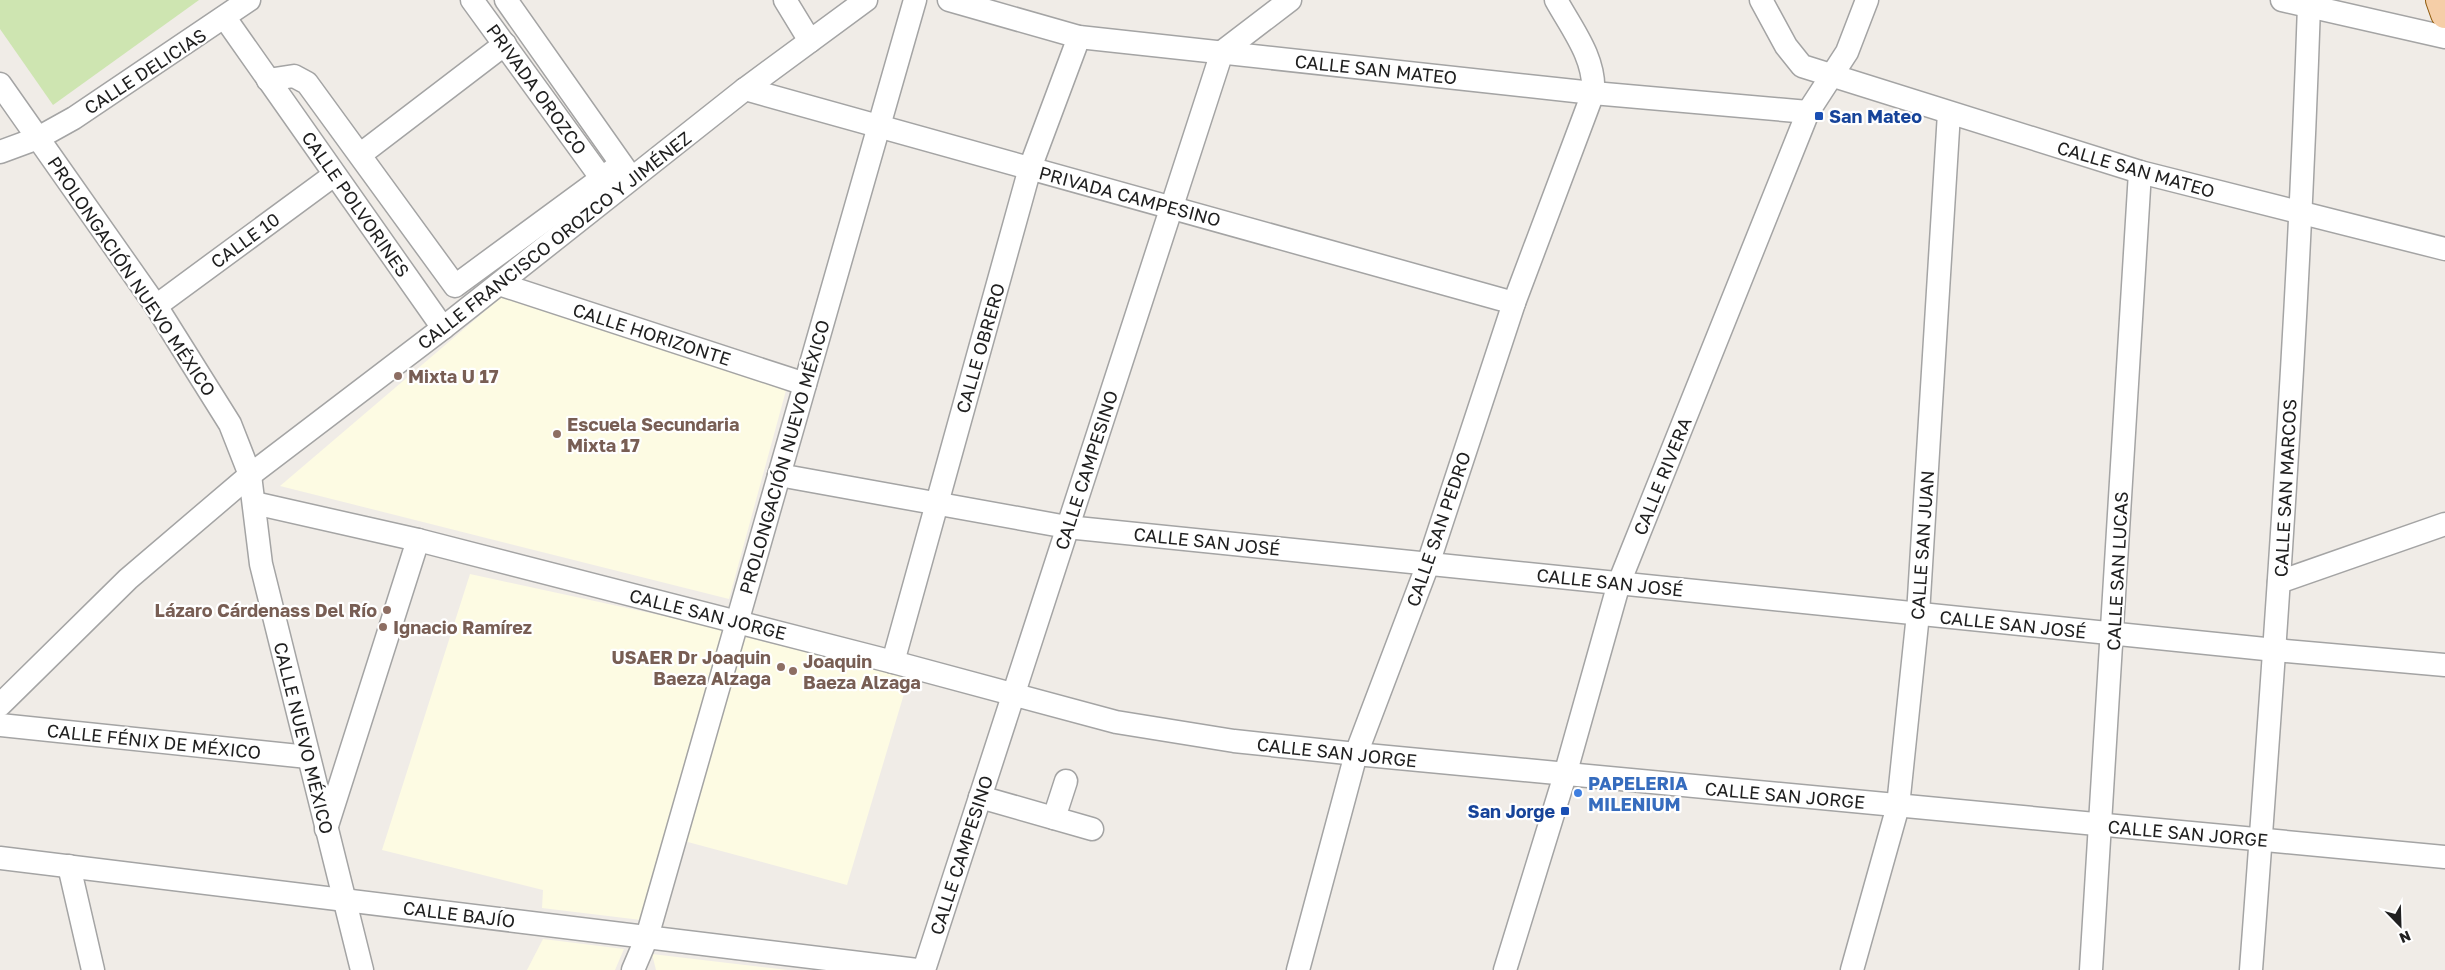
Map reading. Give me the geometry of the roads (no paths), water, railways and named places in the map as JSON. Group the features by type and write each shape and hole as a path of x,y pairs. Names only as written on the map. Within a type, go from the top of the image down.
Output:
{"main road":[{"path":"2440,0 2445,14"}],"street":[{"name":"CALLE DELICIAS","path":"0,152 38,138 74,118 225,18 249,0"},
{"name":"PRIVADA OROZCO","path":"472,0 506,44 602,178"},
{"name":"PRIVADA OROZCO","path":"506,0 627,171"},
{"path":"785,0 810,41"},
{"name":"CALLE FRANCISCO OROZCO Y JIMÉNEZ","path":"0,705 128,579 250,475 499,284 627,171 745,89 866,0"},
{"name":"PROLONGACIÓN NUEVO MÉXICO","path":"636,967 647,937 915,0"},
{"name":"CALLE SAN MATEO","path":"949,0 1079,37 1593,93 1808,112"},
{"path":"1222,52 1290,0"},
{"path":"1556,0 1589,62 1594,78 1593,93"},
{"name":"CALLE SAN MATEO","path":"1761,0 1786,46 1802,66 2140,172 2302,214 2445,248"},
{"name":"CALLE RIVERA","path":"1505,970 1565,775 1620,583 1808,112 1847,52 1867,0"},
{"path":"2282,0 2445,37"},
{"name":"CALLE SAN MARCOS","path":"2251,970 2275,650 2302,214 2309,6"},
{"name":"CALLE POLVORINES","path":"225,18 334,175 444,328"},
{"name":"CALLE OBRERO","path":"893,662 1030,168 1079,37"},
{"path":"361,154 506,44"},
{"name":"CALLE CAMPESINO","path":"924,970 1012,694 1222,52"},
{"name":"CALLE POLVORINES","path":"268,80 294,76 307,83 361,154 455,286 602,178"},
{"name":"PROLONGACIÓN NUEVO MÉXICO","path":"0,84 156,306 230,424 250,475"},
{"name":"PRIVADA CAMPESINO","path":"745,89 1514,303"},
{"name":"CALLE SAN PEDRO","path":"1298,970 1356,754 1428,564 1514,303 1593,93"},
{"name":"CALLE SAN JUAN","path":"1852,970 1898,806 1918,614 1949,113"},
{"path":"602,178 627,171"},
{"name":"CALLE SAN LUCAS","path":"2091,970 2102,825 2140,172"},
{"name":"CALLE 10","path":"156,306 334,175"},
{"name":"CALLE HORIZONTE","path":"499,284 805,384"},
{"name":"CALLE NUEVO MÉXICO","path":"250,475 261,564 362,970"},
{"name":"CALLE SAN JOSÉ","path":"779,475 937,502 1067,527 2113,634 2445,665"},
{"name":"CALLE SAN JORGE","path":"254,503 418,540 893,662 1116,722 1234,741 1356,754 2445,857"},
{"path":"2279,582 2445,524"},
{"path":"326,830 418,540"},
{"name":"CALLE FÉNIX DE MÉXICO","path":"0,725 308,758"},
{"path":"1054,818 1066,781"},
{"path":"980,797 1092,829"},
{"name":"CALLE BAJÍO","path":"0,858 918,970"},
{"path":"69,866 93,970"}],"place":[{"name":"San Mateo","path":"1819,116"},
{"name":"Mixta U 17","path":"398,376"},
{"name":"Escuela Secundaria Mixta 17","path":"557,434"},
{"name":"Lázaro Cárdenass Del Río","path":"387,610"},
{"name":"Ignacio Ramírez","path":"383,627"},
{"name":"USAER Dr Joaquin Baeza Alzaga","path":"781,667"},
{"name":"Joaquin Baeza Alzaga","path":"793,671"},
{"name":"PAPELERIA MILENIUM","path":"1578,793"},
{"name":"San Jorge","path":"1565,811"}]}
